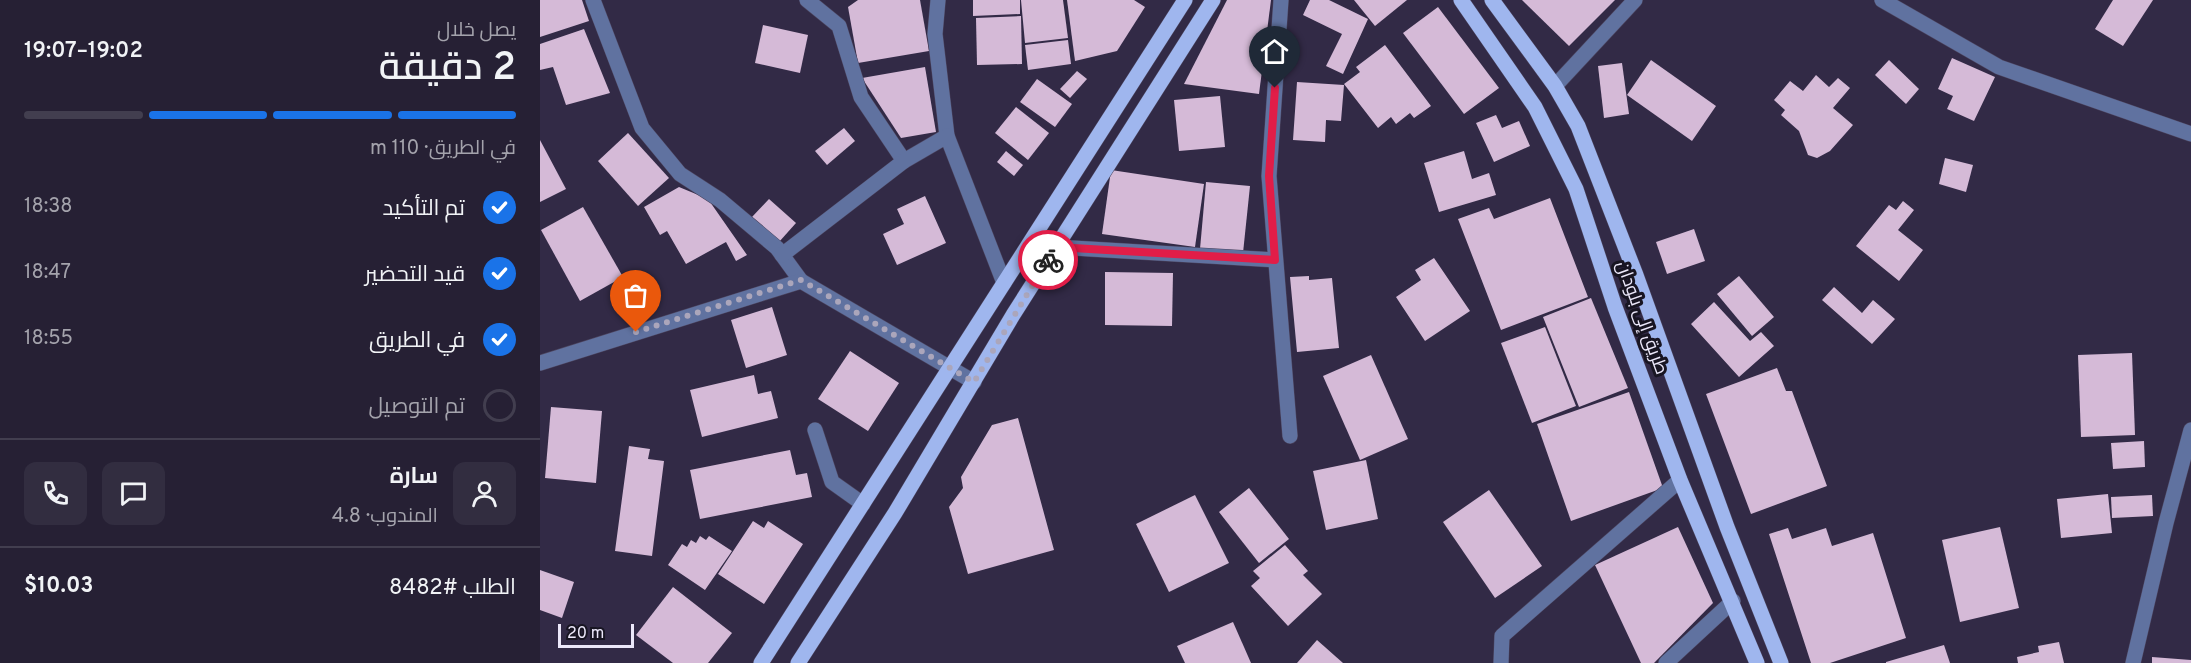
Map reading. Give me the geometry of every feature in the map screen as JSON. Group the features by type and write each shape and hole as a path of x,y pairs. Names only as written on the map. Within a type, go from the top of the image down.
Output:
{"main road":[{"path":"761,663 1185,0"},
{"path":"798,663 896,513 1056,247 1213,0"},
{"name":"طريق إلى بلودان","path":"1461,0 1535,107 1576,189 1615,307 1680,480 1733,601 1757,663"},
{"path":"1492,0 1555,86 1582,137 1636,275 1727,527 1781,663"}],"street":[{"path":"593,0 642,128 680,174 720,200 782,255 801,280 974,382"},
{"path":"807,0 839,26 861,97 904,161"},
{"path":"938,0 935,34 947,136 1005,283"},
{"path":"1281,0 1269,176 1290,436"},
{"path":"1555,86 1635,0"},
{"path":"1882,0 1900,5 1999,67 2191,134"},
{"path":"782,255 904,161 947,136"},
{"path":"1056,247 1275,260"},
{"path":"540,363 801,280"},
{"path":"815,430 831,482 863,504"},
{"path":"2133,663 2191,430"},
{"path":"1501,663 1502,636 1680,480"},
{"path":"1666,663 1733,601"}],"building":[{"path":"540,0 582,0 589,21 540,37"},
{"path":"858,0 920,0 929,51 858,63 848,7"},
{"path":"973,0 1020,0 1020,14 973,16"},
{"path":"1021,0 1063,0 1068,38 1025,43"},
{"path":"1067,0 1134,0 1145,7 1117,51 1075,61"},
{"path":"1227,0 1271,0 1259,94 1184,84"},
{"path":"1310,0 1329,0 1368,19 1343,74 1326,66 1342,34 1303,15"},
{"path":"1354,0 1407,0 1375,26"},
{"path":"1522,0 1615,0 1569,46"},
{"path":"2113,0 2153,0 2123,46 2095,29"},
{"path":"1438,7 1499,88 1464,114 1403,33"},
{"path":"1021,16 1022,64 977,65 976,18"},
{"path":"763,25 808,35 800,73 755,63"},
{"path":"584,29 610,93 566,105 553,67 540,70 540,44"},
{"path":"1068,40 1071,64 1028,70 1025,45"},
{"path":"1385,45 1431,106 1414,118 1410,113 1396,124 1391,117 1378,128 1344,84 1360,72 1356,67"},
{"path":"1952,58 1995,77 1974,121 1947,109 1953,96 1938,89"},
{"path":"1651,60 1716,106 1692,141 1627,95"},
{"path":"1889,60 1919,89 1906,104 1875,75"},
{"path":"1622,63 1629,114 1604,118 1598,66"},
{"path":"925,67 936,132 901,138 862,78"},
{"path":"1077,71 1087,79 1070,98 1060,89"},
{"path":"1816,75 1829,87 1838,78 1850,88 1833,108 1853,125 1830,151 1817,158 1808,155 1799,131 1781,115 1785,110 1774,100 1790,81 1803,91"},
{"path":"1037,79 1072,104 1055,127 1020,102"},
{"path":"1297,82 1344,85 1341,121 1326,120 1325,142 1293,140"},
{"path":"1220,96 1225,147 1179,151 1174,100"},
{"path":"1016,107 1049,133 1028,160 995,133"},
{"path":"1496,115 1502,128 1519,121 1530,146 1494,162 1476,123"},
{"path":"844,128 855,141 827,165 815,151"},
{"path":"628,133 669,178 638,206 598,161"},
{"path":"540,140 566,189 540,202"},
{"path":"1006,151 1023,165 1014,176 997,162"},
{"path":"1464,151 1472,179 1489,173 1496,195 1439,212 1424,163"},
{"path":"1945,158 1973,165 1966,192 1939,184"},
{"path":"1111,170 1204,184 1195,247 1102,234"},
{"path":"1206,182 1250,186 1243,253 1200,249"},
{"path":"679,187 708,199 747,255 736,261 726,242 686,264 667,231 660,235 644,207"},
{"path":"925,196 946,243 897,265 883,234 904,224 897,209"},
{"path":"1550,198 1588,297 1501,330 1458,219 1489,208 1494,219"},
{"path":"769,199 796,223 779,242 752,217"},
{"path":"1903,201 1914,210 1898,230 1923,250 1899,281 1856,246 1889,205 1896,210"},
{"path":"583,207 623,277 580,301 541,230"},
{"path":"1694,229 1705,261 1667,274 1656,242"},
{"path":"1434,258 1470,311 1425,341 1396,297 1421,280 1415,270"},
{"path":"1105,272 1173,273 1172,326 1105,325"},
{"path":"1309,276 1309,280 1332,278 1339,348 1297,352 1290,277"},
{"path":"1739,276 1774,317 1752,336 1717,294"},
{"path":"1834,287 1862,313 1873,300 1895,319 1872,344 1822,300"},
{"path":"1591,298 1628,388 1579,407 1543,317"},
{"path":"1714,302 1750,341 1761,332 1774,346 1739,377 1691,324"},
{"path":"772,307 787,355 746,368 731,320"},
{"path":"1545,327 1576,406 1532,423 1501,343"},
{"path":"850,351 899,383 868,431 818,399"},
{"path":"2132,353 2135,435 2081,437 2078,355"},
{"path":"1371,355 1408,439 1360,460 1323,376"},
{"path":"1777,368 1786,391 1792,391 1827,486 1751,514 1706,394"},
{"path":"754,375 758,394 771,391 778,418 702,437 690,390"},
{"path":"1629,392 1663,488 1571,521 1537,424"},
{"path":"551,407 602,411 596,483 545,478"},
{"path":"1018,418 1054,550 968,574 949,507 963,488 961,477 992,425"},
{"path":"2144,441 2145,467 2113,469 2111,443"},
{"path":"629,446 650,449 648,459 664,461 652,556 615,551"},
{"path":"790,450 796,475 807,473 812,497 700,519 690,470"},
{"path":"1366,460 1378,519 1326,530 1313,471"},
{"path":"1249,488 1289,539 1259,563 1219,512"},
{"path":"1489,490 1542,566 1495,598 1443,522"},
{"path":"2108,494 2112,533 2061,538 2057,499"},
{"path":"1195,495 1229,563 1169,592 1136,524"},
{"path":"2152,495 2153,516 2112,518 2111,497"},
{"path":"753,521 764,528 768,521 803,544 764,604 718,574"},
{"path":"1678,527 1713,603 1654,663 1641,663 1595,565"},
{"path":"2000,527 2019,608 1960,622 1942,540"},
{"path":"1788,528 1792,539 1826,528 1832,546 1873,533 1906,638 1830,663 1811,663 1769,534"},
{"path":"700,536 706,540 709,536 732,551 705,590 668,565 682,544 687,547 691,540 696,543"},
{"path":"1285,545 1308,571 1303,575 1322,594 1288,626 1251,586 1260,578 1253,571"},
{"path":"540,570 574,582 562,618 540,610"},
{"path":"673,587 732,633 708,663 673,663 636,635"},
{"path":"1233,622 1251,663 1185,663 1177,646"},
{"path":"1317,640 1343,663 1297,663"},
{"path":"2059,642 2064,663 2018,663 2017,657 2039,652 2038,646"},
{"path":"1944,645 1950,663 1886,663 1886,662"},
{"path":"2152,657 2191,660 2191,663 2152,663"}],"way so far":[{"path":"636,332 801,280 974,382 1048,260"}],"route":[{"path":"1048,260 1056,247 1275,260 1269,176 1275,88"}]}
